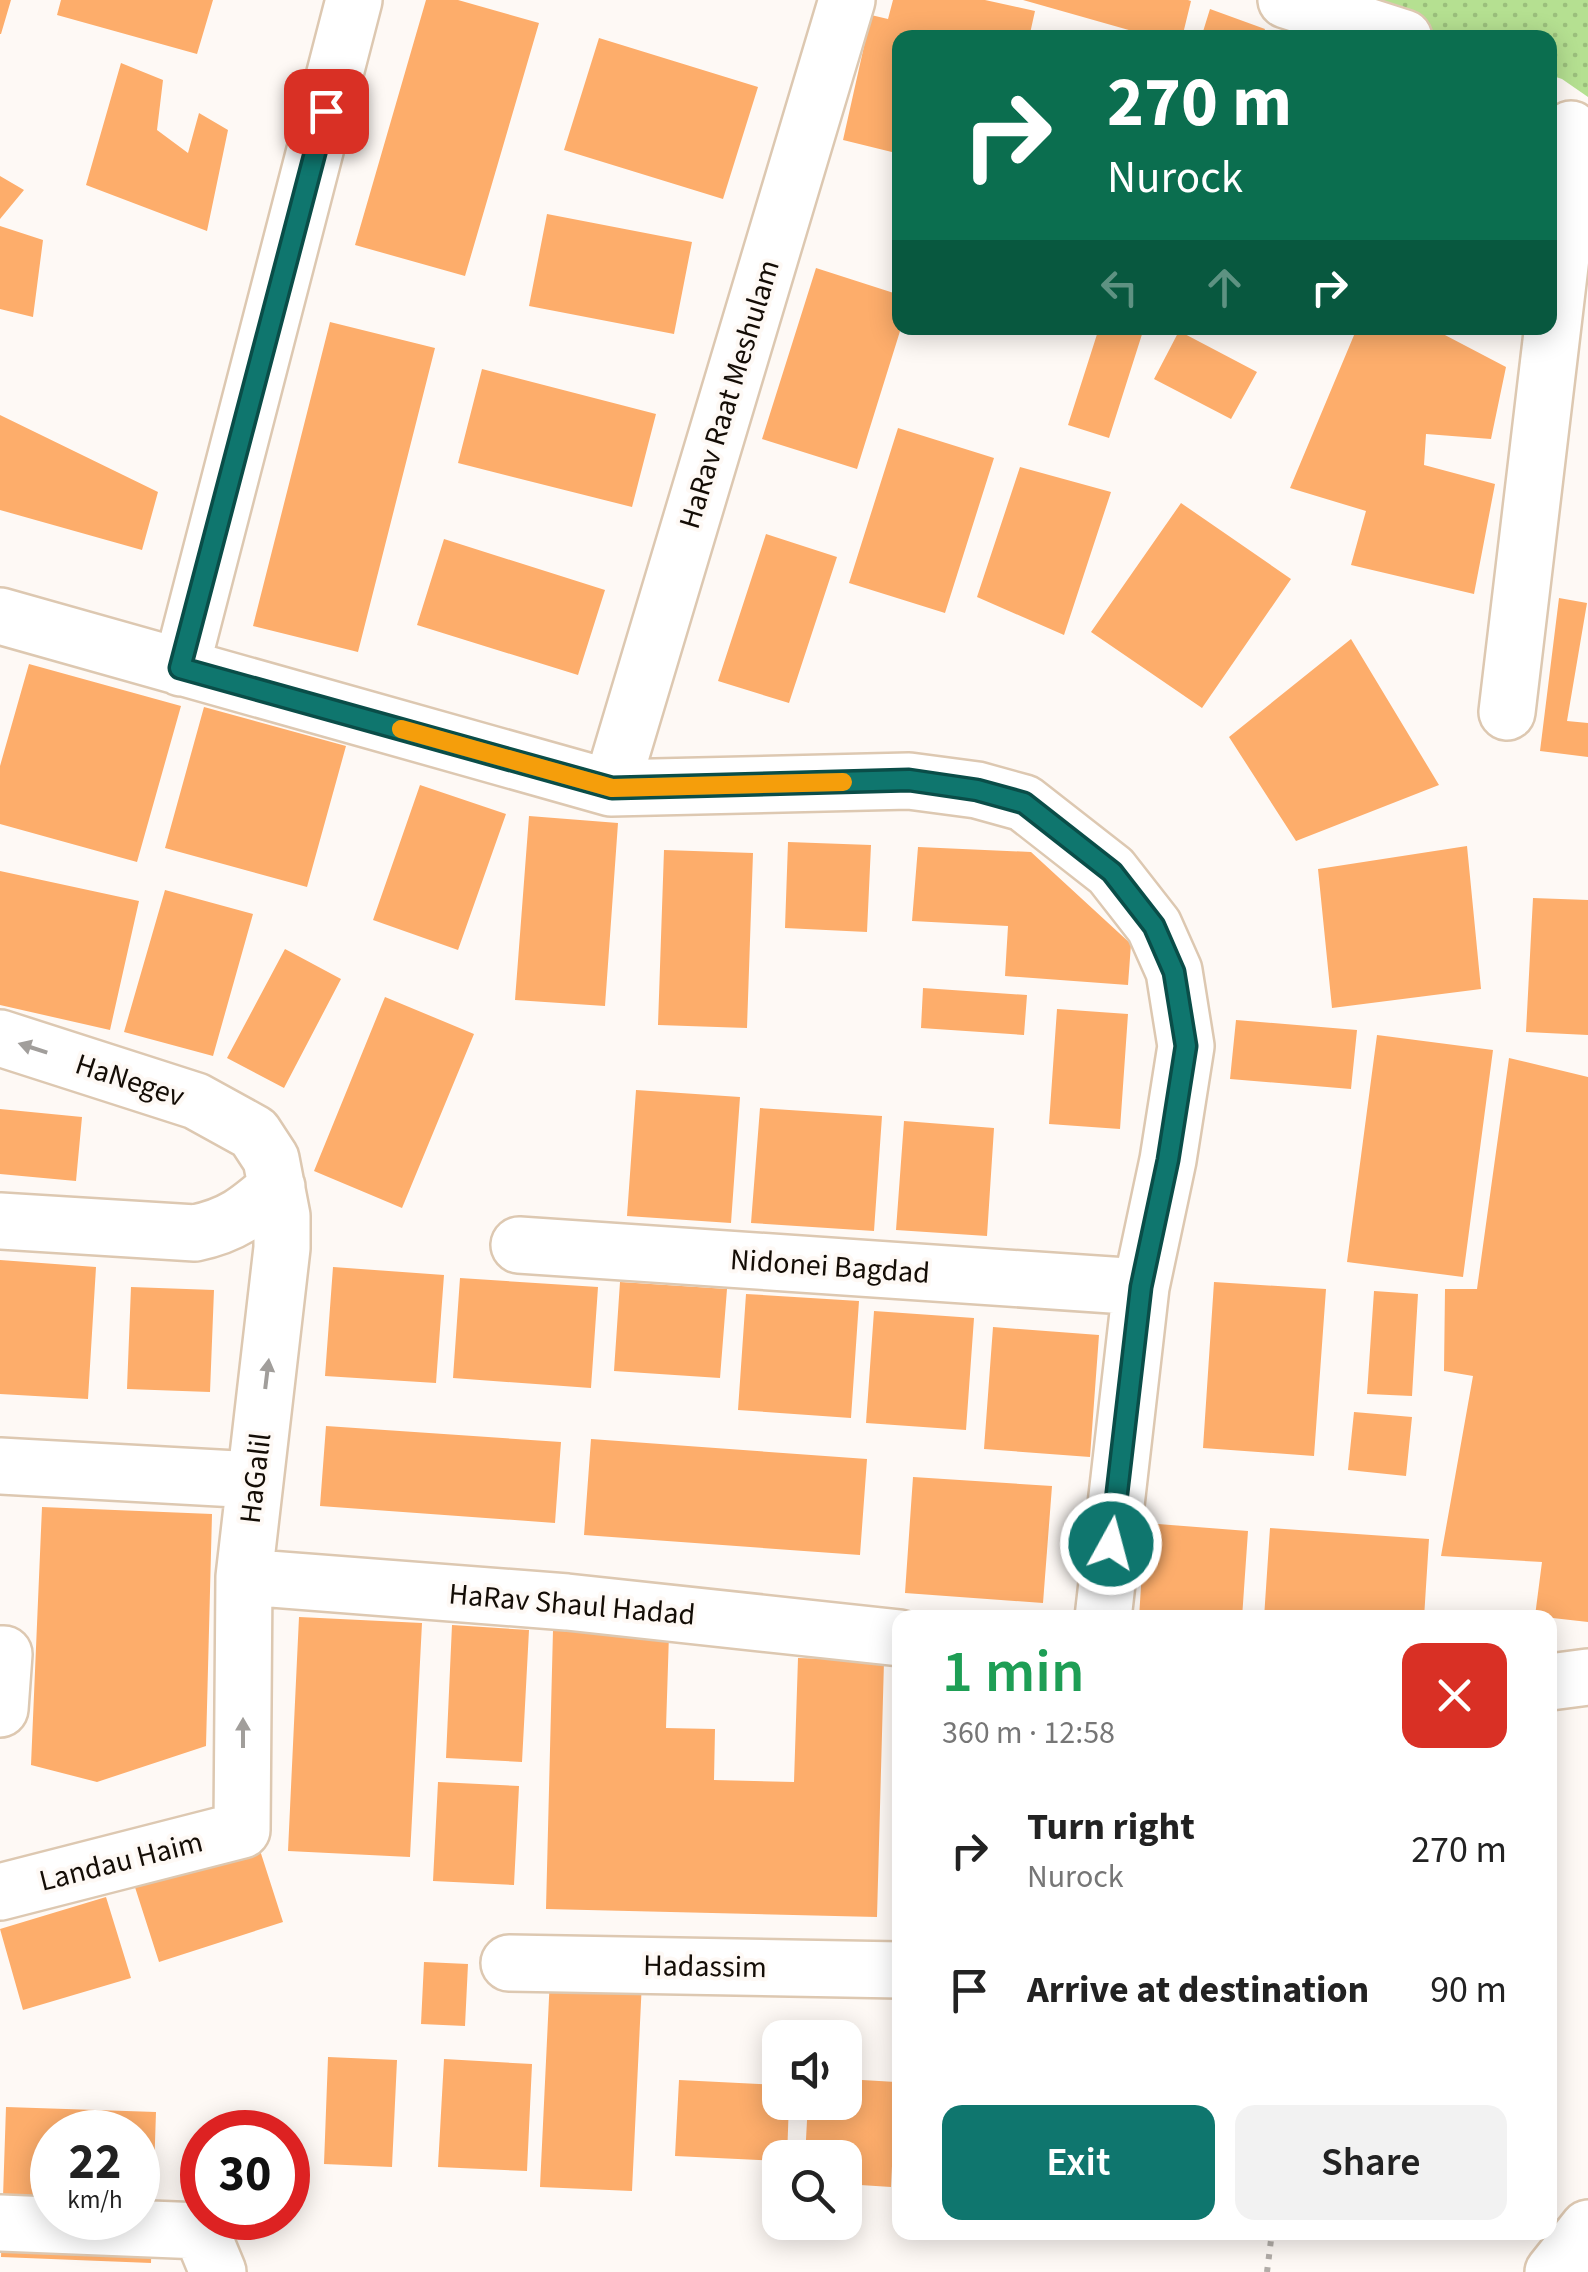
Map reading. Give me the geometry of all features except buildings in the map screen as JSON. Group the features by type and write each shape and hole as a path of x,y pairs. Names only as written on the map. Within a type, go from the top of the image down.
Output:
{"main road":[{"path":"180,668 354,0"},
{"name":"HaRav Raat Meshulam","path":"612,788 847,0"},
{"path":"1286,0 1379,30"},
{"path":"1557,293 1571,173 1570,128"},
{"path":"1508,712 1552,335"},
{"path":"0,616 612,788 909,780 977,790 1024,803 1112,872 1154,926 1174,972 1186,1046 1168,1160 1141,1287 1104,1610"},
{"name":"HaNegev","path":"0,1038 196,1101 254,1132"},
{"name":"HaGalil","path":"242,1830 244,1577 282,1248 278,1187 271,1159 254,1132"},
{"path":"0,1221 195,1233 226,1226 278,1187"},
{"name":"Nidonei Bagdad","path":"518,1245 1141,1287"},
{"path":"0,1466 255,1480"},
{"name":"HaRav Shaul Hadad","path":"244,1577 567,1602 892,1637"},
{"path":"0,1654 4,1654 0,1710"},
{"path":"1557,1681 1588,1676"},
{"name":"Landau Haim","path":"0,1892 242,1830"},
{"name":"Hadassim","path":"509,1963 892,1970"},
{"path":"0,2224 200,2231 218,2272"},
{"path":"1554,2272 1588,2228"}],"path":[{"path":"1267,2272 1271,2240"}],"green space":[{"path":"1329,0 1588,0 1588,97 1557,77 1557,30 1418,30"}],"slow traffic":[{"path":"401,729 612,788 843,782"}],"route":[{"path":"326,111 180,668 612,788 909,780 977,790 1024,803 1112,872 1154,926 1174,972 1186,1046 1168,1160 1141,1287 1111,1544"}]}
